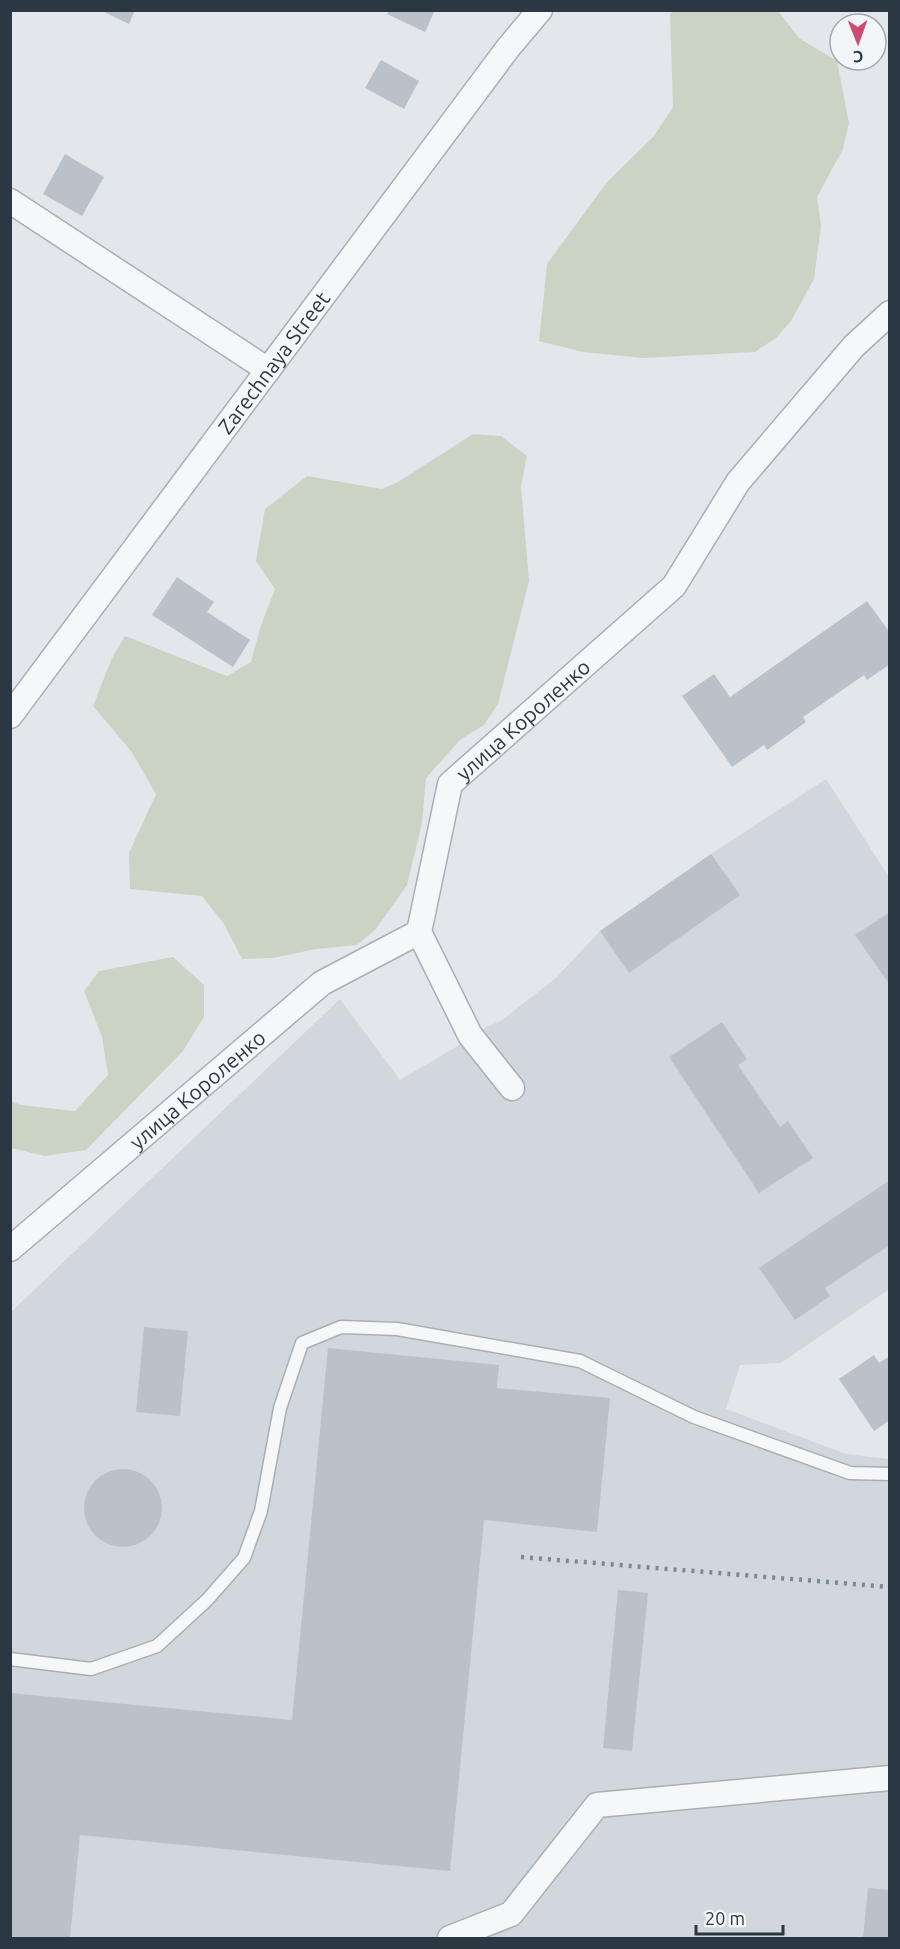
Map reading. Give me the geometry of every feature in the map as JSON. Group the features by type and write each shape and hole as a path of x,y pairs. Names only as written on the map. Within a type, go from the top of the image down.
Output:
{"street":[{"name":"Zarechnaya Street","path":"10,716 508,48 540,10"},
{"path":"10,201 268,370"},
{"name":"улица Короленко","path":"10,1249 322,984 419,932 450,784 674,586 738,482 854,346 890,313"},
{"path":"419,932 470,1035 512,1088"},
{"path":"450,1938 511,1914 597,1805 890,1778"}],"lane":[{"path":"10,1659 91,1669 158,1646 207,1600 244,1558 261,1511 280,1408 302,1343 341,1327 397,1329 580,1361 705,1421 850,1473 890,1474"}],"shaded area":[{"path":"826,779 889,877 889,1289 781,1363 740,1365 726,1409 846,1454 889,1459 889,1938 11,1938 11,1312 340,999 400,1080 456,1047 470,1035 502,1020 556,978 600,931 711,854"}],"green space":[{"path":"674,10 778,11 799,38 828,56 828,72 839,72 849,123 843,149 817,197 821,226 814,279 791,321 777,337 755,352 643,358 583,352 539,341 547,264 607,182 654,136 673,107 670,14"},
{"path":"473,434 501,436 527,456 521,486 529,581 498,704 484,725 460,740 426,778 422,823 407,885 376,929 357,945 316,949 273,958 242,959 224,924 202,896 130,889 129,853 156,794 131,751 93,706 112,658 125,636 227,676 251,662 260,628 275,589 256,561 265,509 307,476 382,489 398,482"},
{"path":"173,957 204,985 204,1017 183,1051 86,1150 45,1156 11,1148 11,1101 21,1105 75,1111 108,1075 102,1037 84,991 99,971"}],"building":[{"path":"100,10 135,10 129,24"},
{"path":"389,10 435,10 425,32 387,14"},
{"path":"381,60 419,81 404,109 365,88"},
{"path":"65,154 104,177 82,216 43,194"},
{"path":"177,577 214,602 207,612 250,640 233,667 152,615"},
{"path":"867,601 890,633 890,664 867,680 864,675 803,717 806,722 767,750 764,745 732,767 682,696 714,674 730,697"},
{"path":"711,854 740,895 629,973 600,931"},
{"path":"890,912 890,985 855,935"},
{"path":"722,1022 747,1059 738,1065 780,1127 788,1121 813,1158 759,1193 669,1057"},
{"path":"890,1180 890,1245 825,1288 830,1296 795,1320 759,1268"},
{"path":"144,1327 188,1331 180,1416 136,1412"},
{"path":"328,1348 499,1365 497,1388 610,1398 597,1532 484,1520 450,1871 80,1835 70,1938 10,1938 10,1693 292,1720"},
{"path":"874,1355 879,1363 890,1356 890,1420 874,1431 839,1379"},
{"path":"123,1469 138,1472 151,1480 159,1493 162,1508 159,1523 151,1536 138,1544 123,1547 108,1544 95,1536 87,1523 84,1508 87,1493 95,1480 108,1472"},
{"path":"618,1590 648,1593 632,1751 603,1748"},
{"path":"868,1888 890,1890 890,1938 863,1938"}],"railway":[{"path":"521,1557 890,1587"}]}
